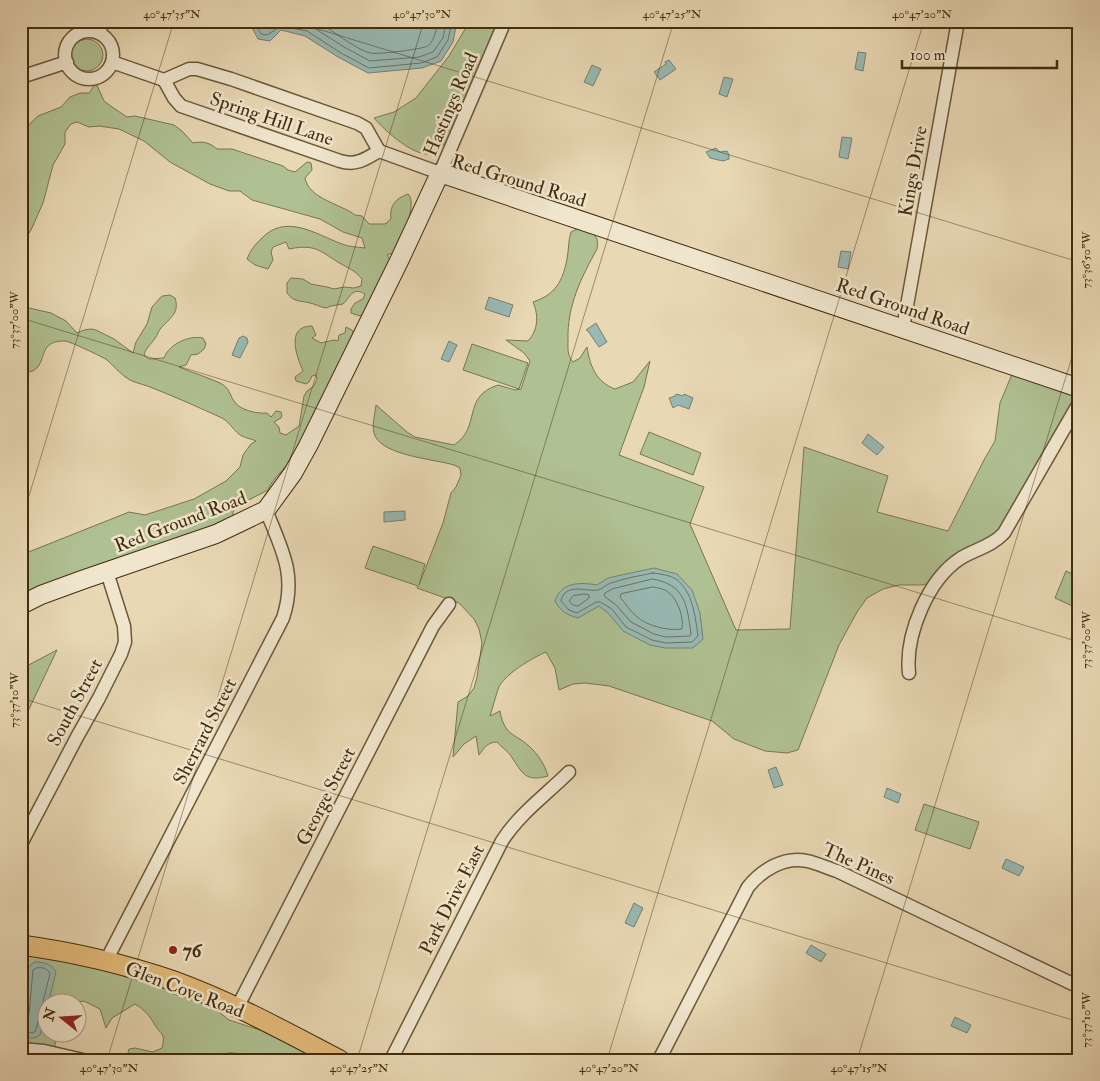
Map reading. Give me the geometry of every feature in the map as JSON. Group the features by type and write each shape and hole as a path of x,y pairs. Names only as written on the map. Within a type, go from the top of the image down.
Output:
{"main road":[{"name":"Glen Cove Road","path":"21,946 60,950 106,961 175,982 237,1008 340,1060"}],"street":[{"path":"99,34 103,21"},
{"name":"Hastings Road","path":"440,173 505,21"},
{"name":"Kings Drive","path":"903,328 958,21"},
{"path":"84,32 99,34 109,42 113,55 112,62 104,74 89,79 82,78 75,74 66,62 68,47 77,35 84,32"},
{"path":"21,77 66,62"},
{"path":"112,62 164,80"},
{"name":"Spring Hill Lane","path":"189,69 197,69 230,79 358,123 366,128 380,151 358,163 340,162 181,106 164,80 189,69"},
{"path":"380,151 440,173"},
{"name":"Red Ground Road","path":"21,605 41,595 216,534 266,510 293,473 308,446 440,173 1079,388"},
{"path":"910,673 908,659 914,629 929,594 950,567 962,558 992,544 1004,533 1079,403"},
{"name":"Sherrard Street","path":"106,961 283,618 288,603 289,576 285,559 266,510"},
{"name":"South Street","path":"22,842 76,737 99,698 125,642 124,626 107,572"},
{"name":"George Street","path":"237,1008 433,626 449,604"},
{"name":"Park Drive East","path":"391,1060 502,841 522,814 549,792 569,772"},
{"name":"The Pines","path":"659,1060 748,887 755,878 767,869 778,863 794,860 806,860 837,871 1079,987"},
{"path":"21,1049 30,1049 83,1060"}],"green space":[{"path":"470,21 502,21 450,137 433,153 418,152 401,143 374,118 394,112 416,98 449,56"},
{"path":"87,39 93,40 98,44 102,49 102,61 98,66 93,70 87,71 81,70 76,66 72,61 71,55 72,49 76,44 81,40"},
{"path":"96,83 104,101 127,117 135,116 174,125 193,143 205,143 217,149 232,149 283,166 295,172 307,162 311,163 312,170 305,178 313,191 355,215 362,216 369,224 385,224 391,219 391,210 394,203 408,194 411,199 411,205 406,229 398,251 387,255 392,263 369,302 367,311 360,316 351,313 355,303 363,299 365,294 357,291 343,304 326,308 295,300 287,293 287,283 291,278 303,279 311,284 334,289 361,286 362,279 355,272 319,250 307,247 289,249 286,242 273,247 271,252 273,260 268,269 255,265 247,259 252,249 260,240 280,227 300,228 345,245 365,248 362,238 343,232 320,219 252,200 240,191 229,191 210,184 170,162 144,141 119,129 99,126 89,127 77,122 71,124 65,132 65,144 53,165 43,203 31,230 21,246 22,131 38,116 61,107 70,97 80,93 89,93"},
{"path":"577,229 593,234 598,244 576,293 570,316 568,349 570,357 573,362 580,358 587,347 592,367 599,378 615,389 633,382 650,361 644,387 619,455 704,487 690,524 736,630 790,629 804,447 888,476 877,512 948,531 995,441 1000,403 1015,367 1079,389 1079,403 1008,525 938,581 922,585 899,585 883,589 867,598 839,645 798,750 787,753 765,751 734,739 712,721 609,686 585,683 573,684 559,690 555,668 546,652 526,663 506,678 498,689 490,716 500,711 504,725 510,733 529,746 543,764 548,776 534,778 525,775 510,754 497,742 489,744 479,755 476,736 464,744 453,757 458,702 468,696 474,688 477,677 482,643 479,629 474,619 459,603 417,588 418,586 365,568 373,546 425,564 419,585 443,523 451,493 461,475 460,468 454,465 411,456 380,443 373,429 376,405 415,437 454,445 467,430 479,397 487,390 498,385 515,390 521,389 530,361 524,353 506,340 528,341 531,337 536,328 536,312 533,302 547,295 557,286 565,267 571,232"},
{"path":"21,292 23,303 29,308 51,313 66,321 77,333 84,330 96,330 114,339 133,353 136,342 147,324 152,307 162,296 170,295 175,298 175,311 160,329 144,355 149,359 164,358 170,349 180,342 186,339 203,338 206,344 204,349 198,354 191,355 186,365 179,367 223,385 228,389 236,404 244,409 258,413 267,413 271,417 276,411 281,412 281,418 274,422 279,427 280,433 286,435 299,426 304,396 314,386 317,379 316,375 312,376 306,384 296,381 295,377 303,371 295,343 298,331 304,327 312,326 316,335 312,338 321,343 338,341 339,335 345,333 346,327 352,330 354,334 295,455 292,454 268,490 237,506 233,512 232,523 21,598 21,555 129,512 145,515 194,499 226,481 240,467 243,455 251,444 256,441 239,434 222,418 130,380 107,360 65,341 55,342 48,346 37,368 31,372 21,373"},
{"path":"472,344 528,363 519,389 463,370"},
{"path":"649,432 701,453 693,475 640,454"},
{"path":"1066,571 1079,577 1079,609 1055,598"},
{"path":"57,650 21,726 21,669"},
{"path":"924,804 979,822 970,849 915,830"},
{"path":"21,945 123,970 131,978 157,984 171,993 213,1007 229,1020 263,1031 320,1060 241,1060 239,1054 229,1053 222,1055 217,1060 131,1060 128,1053 129,1049 135,1048 153,1052 162,1048 162,1035 142,1008 135,1004 112,1018 106,1028 100,1009 88,1003 88,994 38,994 38,1044 55,1044 57,1054 51,1060 21,1060"}],"water":[{"path":"193,21 457,21 453,42 441,61 422,68 368,73 305,36 281,30 270,41 258,39 250,24 240,22 223,27"},
{"path":"858,52 866,53 863,71 855,69"},
{"path":"669,60 676,69 660,80 654,72"},
{"path":"592,65 601,69 593,86 584,82"},
{"path":"724,77 733,79 727,97 719,94"},
{"path":"842,137 852,138 848,159 839,157"},
{"path":"716,148 720,152 727,151 729,159 723,161 710,158 706,152"},
{"path":"841,251 851,252 848,269 838,267"},
{"path":"489,297 513,305 509,317 485,309"},
{"path":"596,323 607,342 599,347 586,330"},
{"path":"243,336 247,338 248,342 240,358 232,355 239,338"},
{"path":"449,341 457,345 449,362 441,359"},
{"path":"676,394 683,396 684,394 693,398 689,409 678,405 673,408 669,398"},
{"path":"868,434 884,447 877,455 862,443"},
{"path":"405,511 405,520 384,522 384,512"},
{"path":"654,568 677,574 692,590 700,613 703,639 693,648 665,648 650,645 623,631 608,613 599,606 578,618 564,612 555,601 562,590 572,585 597,585 608,578"},
{"path":"776,767 783,785 774,788 768,770"},
{"path":"887,788 901,794 898,803 884,797"},
{"path":"1006,859 1024,867 1019,876 1002,868"},
{"path":"634,903 643,908 634,927 625,923"},
{"path":"811,945 826,954 821,962 806,953"},
{"path":"34,962 41,962 56,972 50,994 38,994 38,1036 35,1038 30,1038 22,1032 28,968"},
{"path":"955,1017 971,1025 967,1033 951,1026"}],"place":[{"name":"76","path":"173,950"}]}
